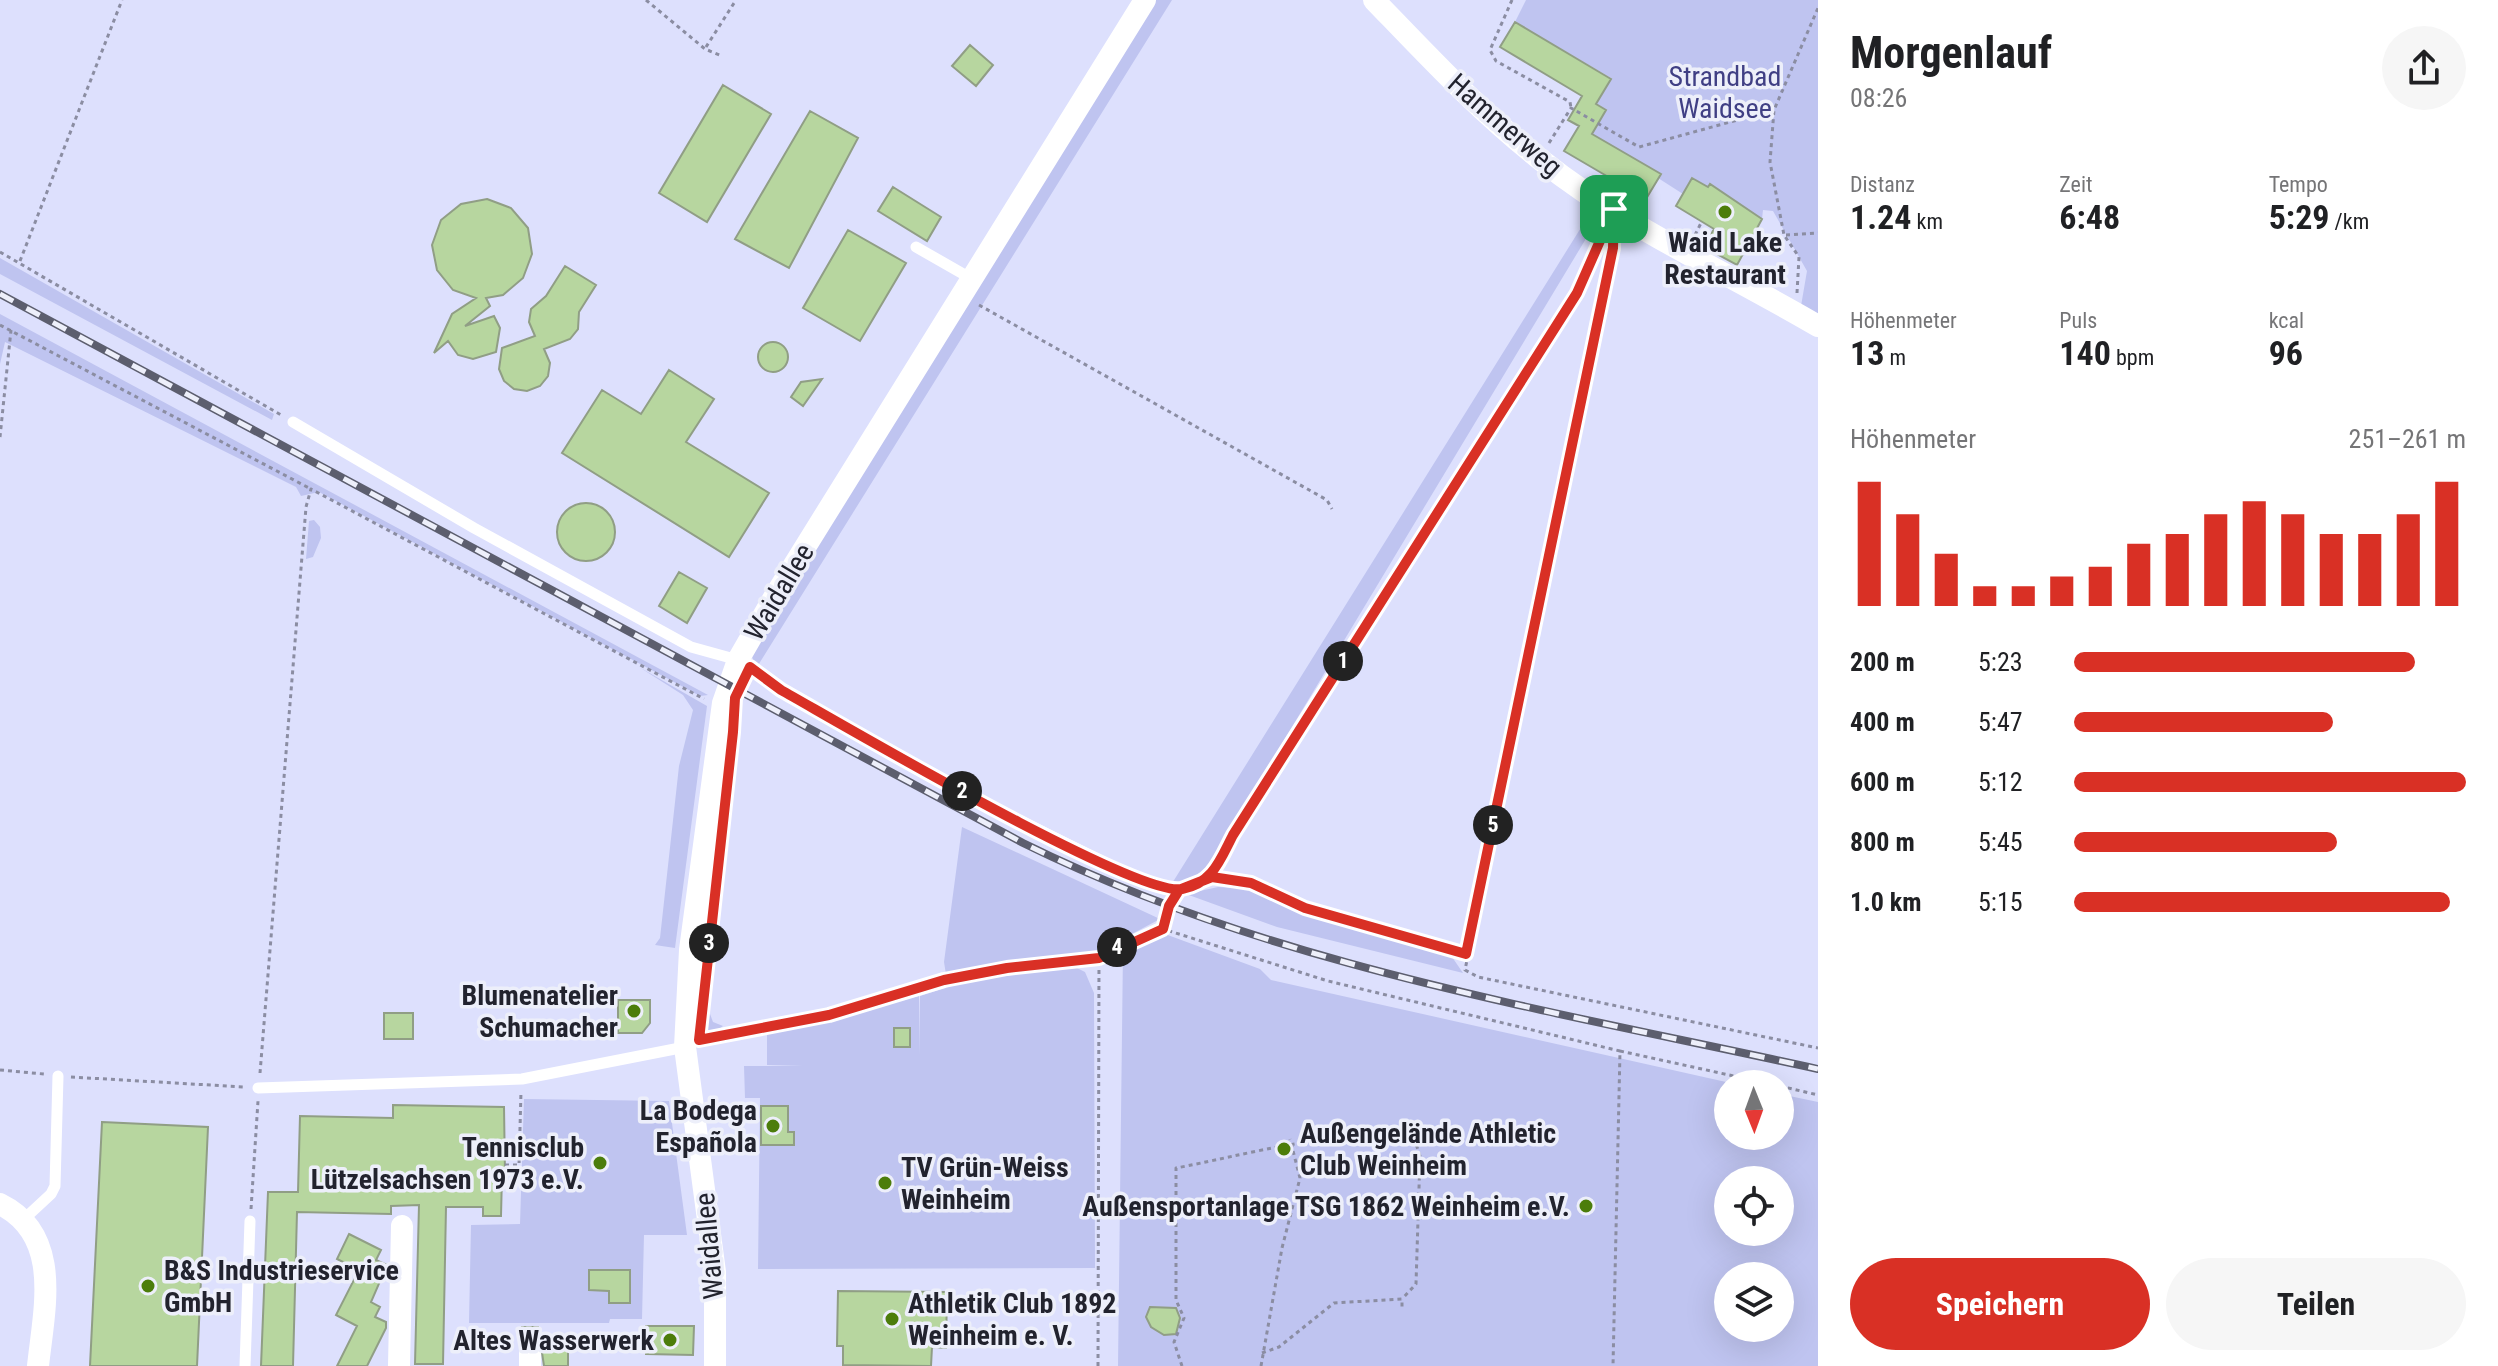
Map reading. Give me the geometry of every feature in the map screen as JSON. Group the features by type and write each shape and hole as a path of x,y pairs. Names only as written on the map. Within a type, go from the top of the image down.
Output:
{"street":[{"name":"Waidallee","path":"715,1366 715,1272 690,950 723,703 738,660 1145,0"},
{"name":"Hammerweg","path":"1374,0 1476,106 1540,159 1614,209 1818,326"},
{"path":"0,1204 23,1220 43,1255 46,1284 38,1366"},
{"path":"399,1366 402,1226"}],"lane":[{"path":"293,422 474,528 691,647 738,660 781,690 970,796 1148,884 1179,890 1212,877 1233,835 1577,293 1614,209"},
{"path":"916,247 972,279"},
{"path":"258,1088 522,1079 695,1039"},
{"path":"23,1220 51,1194 55,1186 58,1076"},
{"path":"245,1366 250,1221"}],"path":[{"path":"19,262 122,0"},
{"path":"646,0 705,49 722,56"},
{"path":"705,49 736,0"},
{"path":"1512,0 1490,50 1496,61 1570,102 1571,108 1540,159"},
{"path":"1790,311 1797,297 1799,257 1784,235 1770,162 1774,110 1818,8"},
{"path":"1571,108 1639,147 1774,110"},
{"path":"1784,235 1818,233"},
{"path":"1613,248 1465,970 1478,977 1818,1048"},
{"path":"0,252 293,422"},
{"path":"975,304 1327,500 1332,509"},
{"path":"0,325 694,696 723,703"},
{"path":"0,437 11,330"},
{"path":"269,970 306,507 311,489"},
{"path":"1212,877 1251,883 1305,908 1466,954"},
{"path":"1163,929 1169,906 1179,890"},
{"path":"695,1039 829,1015 944,980 1007,968 1099,958 1126,943 1163,929 1328,981 1714,1072"},
{"path":"1098,1366 1099,958"},
{"path":"1613,1366 1620,1051"},
{"path":"0,1070 258,1088"},
{"path":"505,1165 519,1165 522,1079"},
{"path":"1794,1089 1818,1095"},
{"path":"1182,1366 1174,1342 1184,1318 1176,1300 1176,1168 1360,1137 1397,1138 1416,1144 1420,1156 1416,1284 1402,1299 1402,1310"},
{"path":"1261,1366 1300,1178 1290,1139"},
{"path":"1262,1353 1279,1347 1334,1303 1402,1299"}],"green space":[{"path":"1152,0 1172,0 757,667 749,651"},
{"name":"Strandbad Waidsee","path":"1526,0 1818,0 1818,315 1801,306 1807,271 1773,211 1763,210 1762,219 1711,184 1708,187 1693,178 1683,194 1658,178 1660,174 1592,134 1606,111 1596,104 1611,78 1515,22"},
{"path":"1583,207 1592,211 1596,222 1207,868 1189,882 1171,885 1587,218"},
{"path":"0,258 274,414 272,420 0,274"},
{"path":"0,314 708,695 700,696 319,492 301,496 296,487 5,342 0,364"},
{"path":"314,520 320,527 321,538 313,557 306,559 309,521"},
{"path":"639,667 707,706 675,948 655,945 660,938 679,766 693,710 683,695"},
{"path":"725,729 730,731 693,1012"},
{"path":"962,827 1160,919 1100,951 1070,959 1075,967 1085,972 1094,993 1095,1268 758,1269 760,1098 745,1098 744,1066 803,1066 767,1065 767,1033 919,996 919,1056 920,996 948,987 944,962"},
{"path":"1218,887 1254,889 1306,913 1450,954 1463,973 1277,927 1186,894"},
{"path":"1165,934 1260,969 1271,980 1714,1079 1714,1150 1794,1150 1794,1097 1818,1102 1818,1366 1118,1366 1123,950"},
{"path":"706,1003 713,1022 723,1026 717,1031 702,1031"},
{"name":"Tennisclub Lützelsachsen 1973 e.V.","path":"524,1099 669,1101 687,1235 644,1235 642,1319 610,1319 609,1323 469,1323 471,1225 520,1224"}],"building":[{"path":"1515,22 1611,79 1596,104 1606,110 1592,134 1661,174 1646,199 1564,151 1579,126 1568,120 1582,96 1500,47"},
{"path":"970,45 993,65 976,86 952,66"},
{"path":"723,85 771,114 707,222 659,193"},
{"path":"810,111 858,138 789,268 735,239"},
{"path":"1692,178 1708,187 1710,184 1762,219 1737,265 1704,247 1714,229 1676,206"},
{"path":"893,187 941,217 927,241 878,211"},
{"path":"487,199 511,208 528,228 532,254 523,278 503,295 486,298 490,306 465,326 494,316 500,328 496,352 473,359 458,355 448,341 434,353 452,314 476,298 453,290 437,270 432,245 441,220 461,204"},
{"path":"848,230 906,263 860,341 803,308"},
{"path":"565,266 596,285 579,312 578,329 570,339 544,349 550,363 548,376 540,386 527,391 514,389 504,381 499,369 502,348 535,336 529,322 531,309 546,296"},
{"path":"773,342 779,343 787,351 787,363 779,371 773,372 767,371 759,363 758,357 759,351 767,343"},
{"path":"669,370 714,399 686,442 769,493 729,557 562,453 602,390 641,414"},
{"path":"822,379 803,406 791,397 801,382"},
{"path":"586,503 607,511 615,532 607,553 586,561 565,553 557,532 565,511"},
{"path":"679,572 707,588 687,623 659,606"},
{"name":"Blumenatelier Schumacher","path":"618,1000 650,1000 650,1023 642,1033 618,1033"},
{"path":"384,1013 413,1013 413,1039 384,1039"},
{"path":"894,1028 910,1028 910,1047 894,1047"},
{"path":"393,1105 504,1107 505,1174 502,1175 501,1216 483,1216 483,1207 446,1207 443,1364 415,1364 419,1205 391,1206 391,1214 297,1212 293,1366 261,1366 268,1192 298,1192 300,1116 393,1118"},
{"path":"761,1106 788,1106 788,1132 794,1132 794,1145 761,1145"},
{"name":"B&S Industrieservice GmbH","path":"102,1122 208,1127 197,1366 90,1366"},
{"path":"349,1234 381,1250 376,1260 387,1265 371,1302 380,1307 375,1317 386,1322 386,1328 367,1366 337,1366 357,1326 336,1315 359,1270 337,1259"},
{"name":"Tennisclub Lützelsachsen 1973 e.V.","path":"589,1270 630,1270 630,1303 609,1303 609,1291 589,1290"},
{"name":"Athletik Club 1892 Weinheim e. V.","path":"838,1291 947,1292 946,1348 932,1347 931,1366 843,1365 843,1346 837,1346"},
{"path":"1150,1307 1176,1308 1180,1318 1176,1334 1164,1335 1151,1327 1146,1317"},
{"name":"Altes Wasserwerk","path":"646,1326 694,1326 693,1355 646,1354"},
{"path":"522,1327 538,1327 538,1343 529,1340 522,1343"},
{"path":"541,1346 568,1346 568,1366 544,1366"}],"railway":[{"path":"0,294 1023,843 1118,886 1214,922 1413,980 1818,1069"}],"place":[{"name":"Waid Lake Restaurant","path":"1725,212"},
{"name":"Blumenatelier Schumacher","path":"634,1011"},
{"name":"La Bodega Española","path":"773,1126"},
{"name":"Außengelände Athletic Club Weinheim","path":"1284,1149"},
{"name":"Tennisclub Lützelsachsen 1973 e.V.","path":"600,1163"},
{"name":"TV Grün-Weiss Weinheim","path":"885,1183"},
{"name":"Außensportanlage TSG 1862 Weinheim e.V.","path":"1586,1206"},
{"name":"B&S Industrieservice GmbH","path":"148,1286"},
{"name":"Athletik Club 1892 Weinheim e. V.","path":"892,1319"},
{"name":"Altes Wasserwerk","path":"670,1340"}],"route":[{"path":"1614,209 1577,293 1233,835 1212,877 1179,890 1148,884 956,789 781,690 750,667 732,710 733,732 699,1040 829,1015 944,980 1007,968 1076,963 1099,958 1114,948 1163,929 1169,906 1179,890 1198,884 1212,877 1251,883 1305,908 1466,954 1613,248 1614,209"}]}
